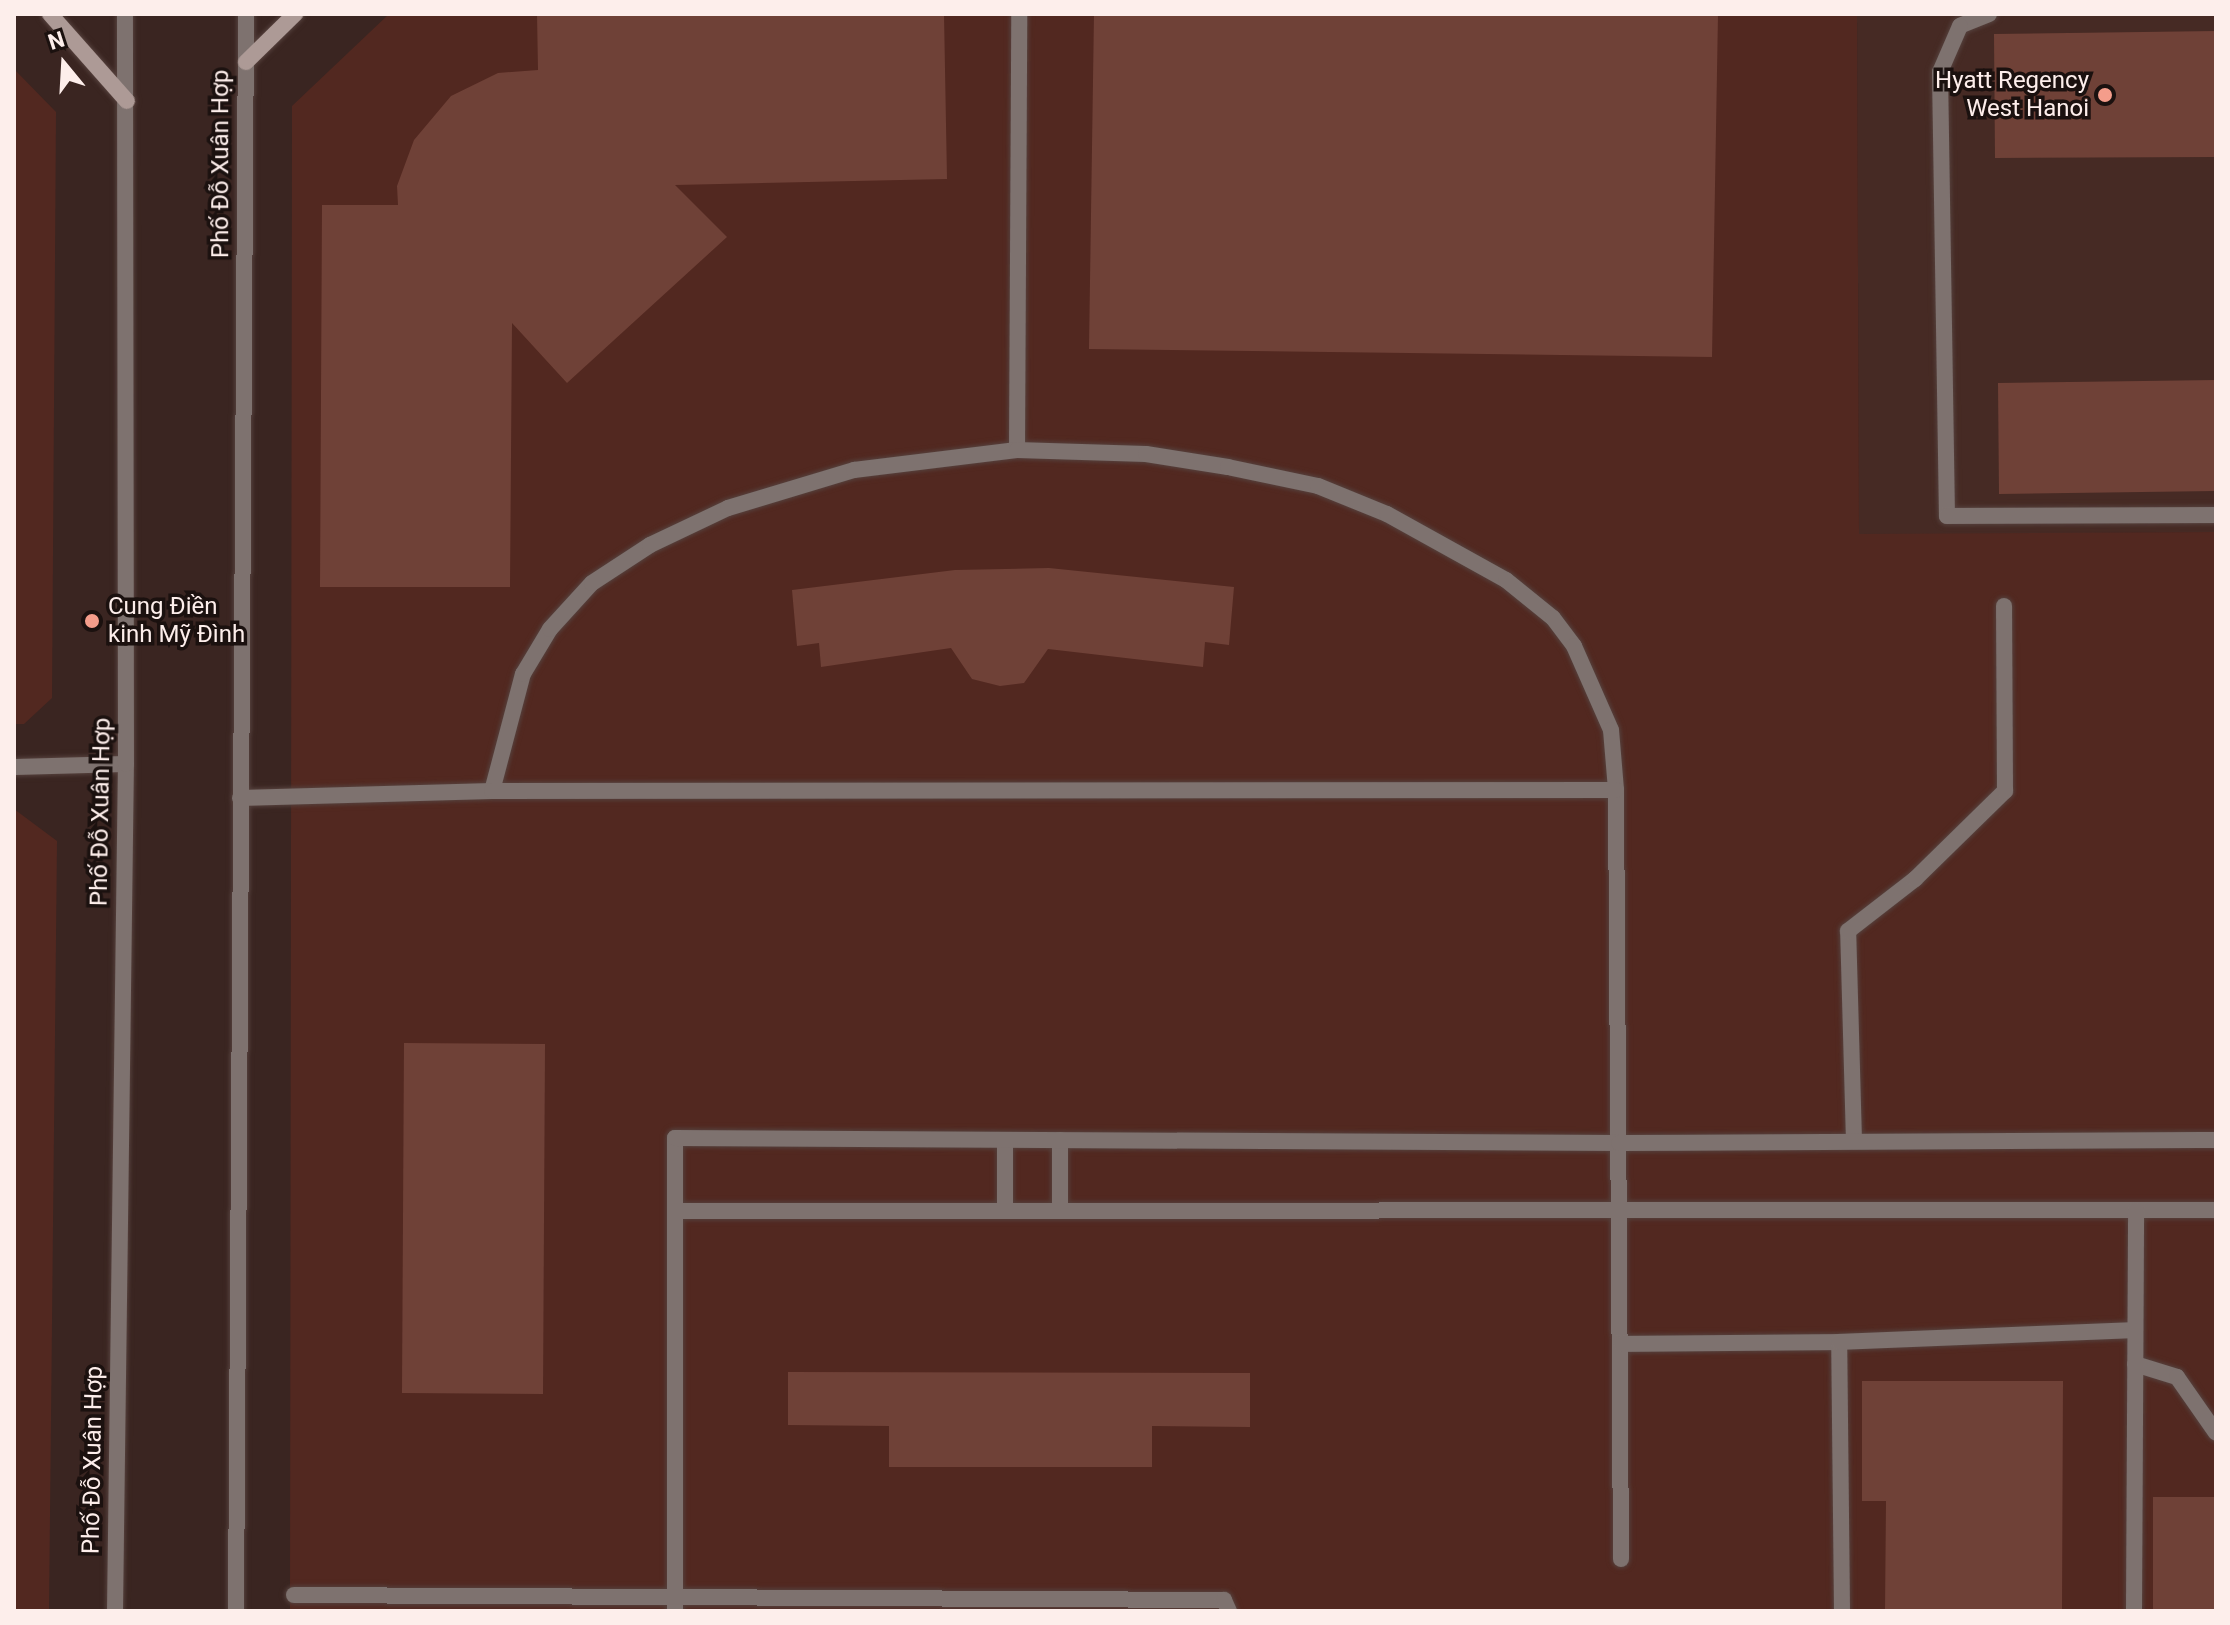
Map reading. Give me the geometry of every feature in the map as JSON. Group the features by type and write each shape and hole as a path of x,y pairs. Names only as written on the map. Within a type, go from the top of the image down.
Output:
{"main road":[{"path":"50,14 127,101"},
{"path":"246,62 295,14"}],"street":[{"name":"Phố Đỗ Xuân Hợp","path":"115,1611 126,764 125,14"},
{"name":"Phố Đỗ Xuân Hợp","path":"236,1611 246,14"},
{"path":"1017,450 1019,14"},
{"path":"1989,14 1960,26 1940,72 1947,516 2216,515"},
{"path":"492,791 523,674 550,629 592,583 728,508 834,476 954,454 1017,450 1146,454 1318,486 1387,514 1506,580 1553,618 1593,681 1611,730 1616,790 1621,1559"},
{"path":"1854,1141 1848,931 1915,879 2005,791 2004,606"},
{"path":"14,767 126,764"},
{"path":"240,798 492,791 1616,790"},
{"path":"675,1603 675,1138 1619,1143 2216,1140"},
{"path":"1005,1140 1005,1211"},
{"path":"1060,1140 1060,1211"},
{"path":"2134,1611 2136,1210"},
{"path":"676,1211 2216,1210"},
{"path":"1621,1344 1839,1342 2135,1330"},
{"path":"1839,1342 1842,1611"},
{"path":"2135,1364 2177,1377 2216,1433"},
{"path":"294,1595 675,1603 1224,1600 1229,1611"}],"shaded area":[{"path":"389,14 1857,14 1859,534 2216,532 2216,1611 290,1611 292,106"},
{"path":"1857,14 2216,14 2216,532 1859,535"},
{"path":"14,69 56,112 52,698 24,724 14,724"},
{"path":"14,809 57,841 49,1611 14,1611"}],"building":[{"path":"537,14 944,14 947,179 675,185 727,237 567,383 512,323 510,587 320,587 322,205 398,205 397,186 414,140 451,96 498,73 538,70"},
{"path":"1094,14 1718,14 1712,357 1089,349"},
{"name":"Hyatt Regency West Hanoi","path":"2216,31 2216,157 1995,158 1994,34"},
{"path":"2216,380 2216,491 1999,494 1998,383"},
{"path":"1049,568 1234,587 1229,645 1205,642 1203,667 1048,649 1024,683 1000,686 972,679 951,648 821,667 819,643 797,646 792,590 955,570"},
{"path":"404,1043 545,1044 543,1394 402,1393"},
{"path":"788,1372 1250,1373 1250,1427 1152,1426 1152,1467 889,1467 889,1426 788,1425"},
{"path":"1862,1381 2063,1381 2062,1611 1885,1611 1886,1501 1862,1501"},
{"path":"2153,1497 2216,1497 2216,1611 2153,1611"}],"place":[{"name":"Hyatt Regency West Hanoi","path":"2105,95"},
{"name":"Cung Điền kinh Mỹ Đình","path":"92,621"}]}
